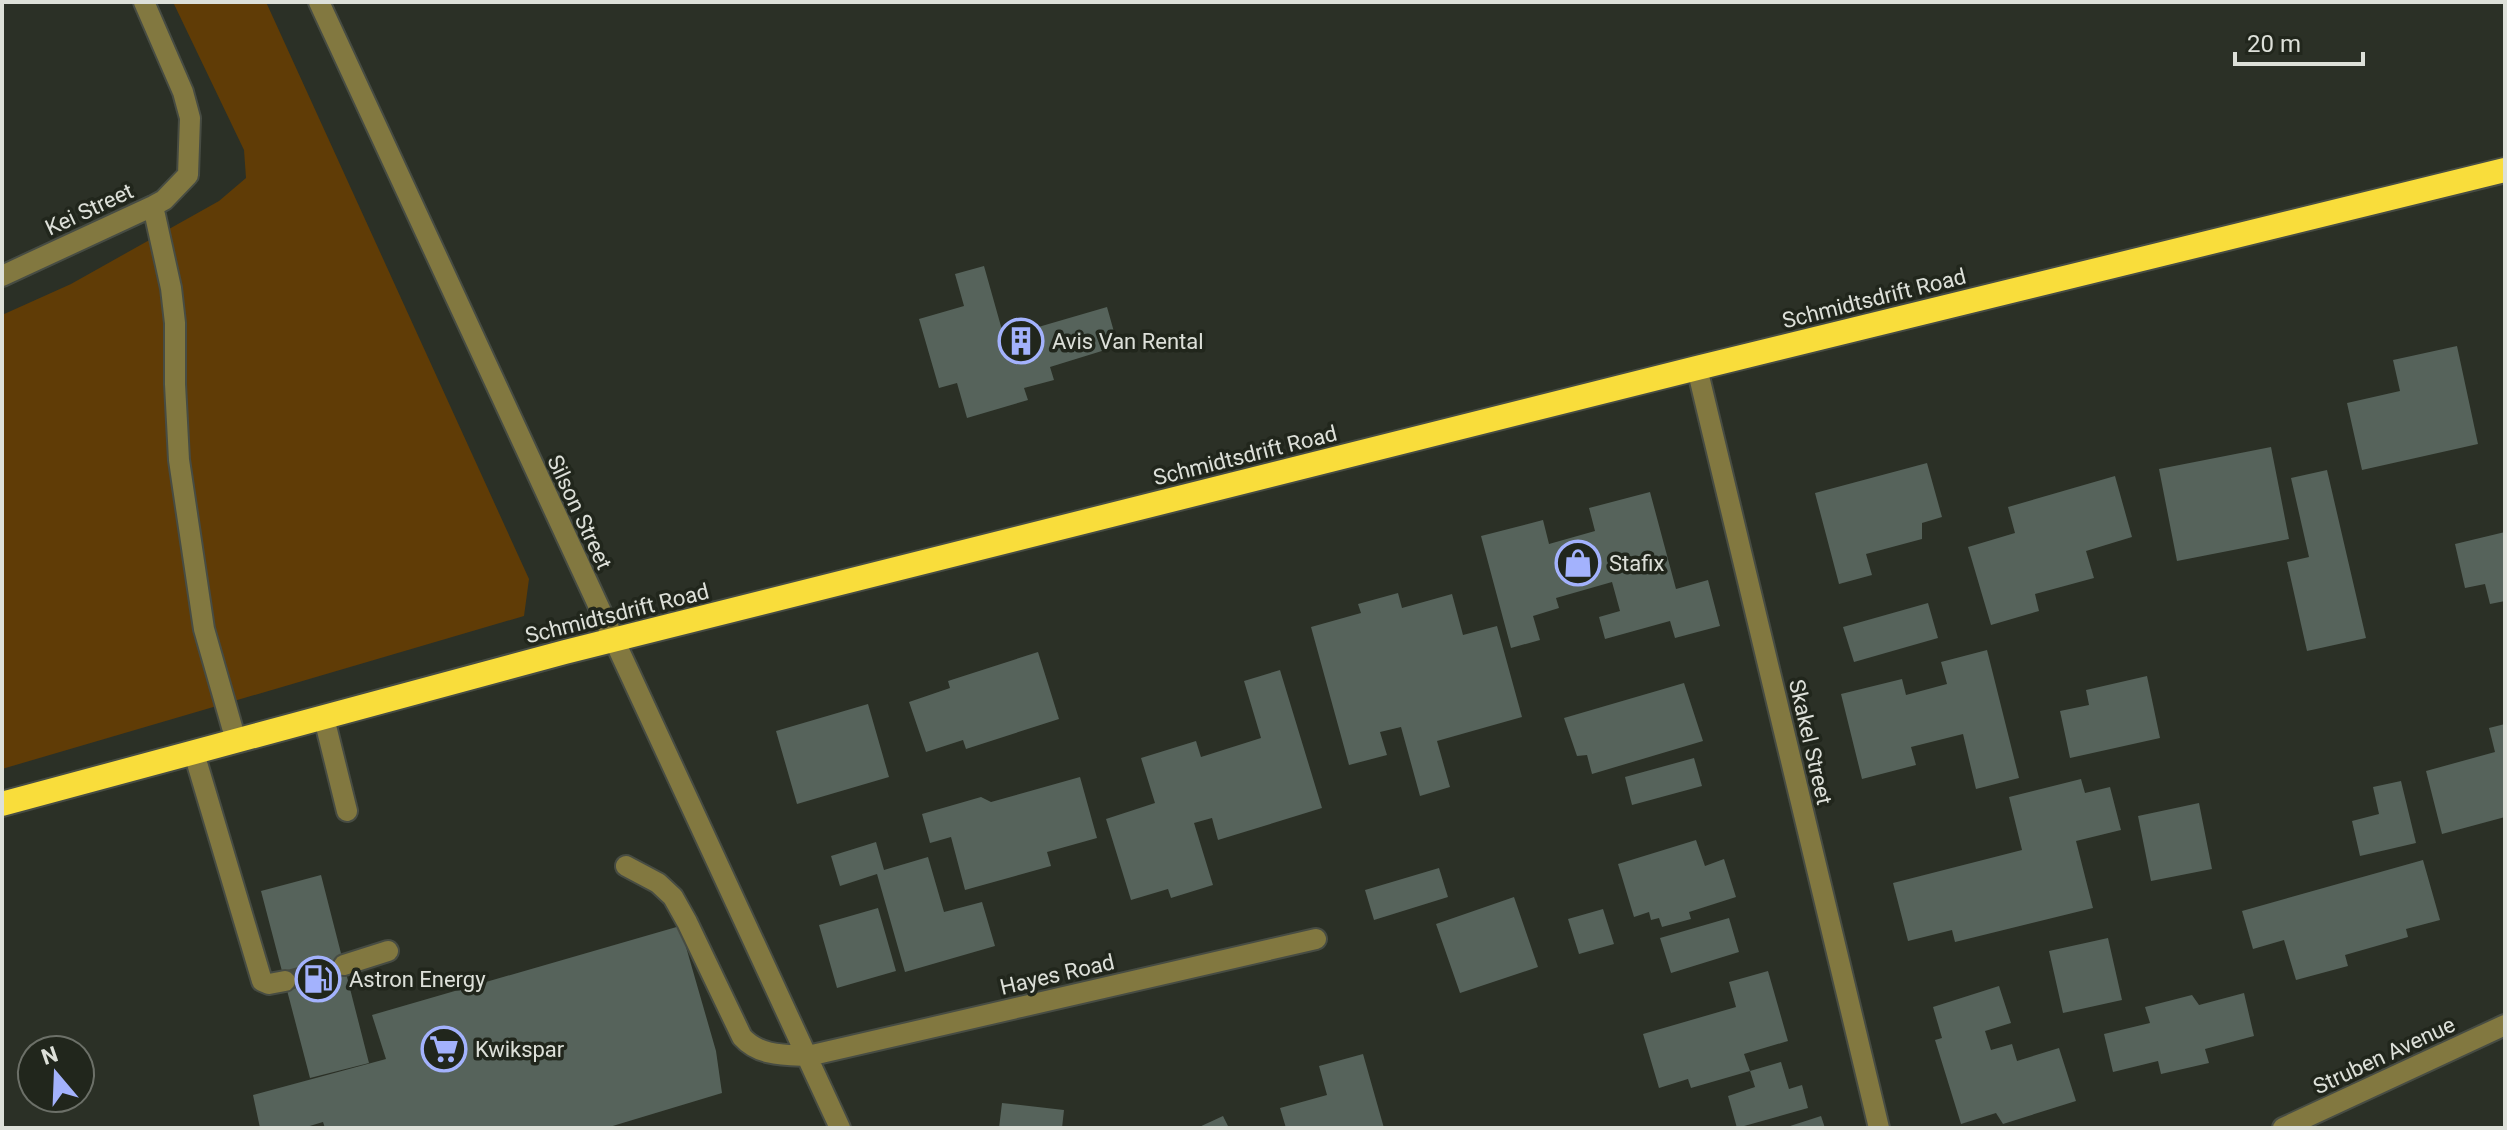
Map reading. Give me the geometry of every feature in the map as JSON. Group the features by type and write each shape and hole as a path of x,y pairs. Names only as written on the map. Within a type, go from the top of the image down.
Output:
{"highway":[{"name":"Schmidtsdrift Road","path":"8,796 194,753 613,640 1697,368 2505,170"}],"street":[{"name":"Kei Street","path":"2,276 153,206 164,200 188,175 190,118 183,92 144,2"},
{"name":"Silson Street","path":"319,2 840,1128"},
{"path":"153,206 173,299 179,460 204,629 236,741"},
{"name":"Skakel Street","path":"1697,368 1879,1128"},
{"path":"324,718 347,811"},
{"path":"194,753 262,981 269,984 285,981"},
{"name":"Hayes Road","path":"626,866 658,883 673,897 742,1037 756,1049 780,1055 808,1056 1316,939"},
{"path":"344,965 388,951"},
{"name":"Struben Avenue","path":"2283,1128 2505,1025"}],"shaded area":[{"path":"173,2 266,2 529,579 524,616 2,769 2,315 71,284 219,201 246,178 244,150"}],"building":[{"name":"Avis Van Rental","path":"984,266 1004,337 1107,307 1118,346 1050,367 1054,380 1024,388 1028,400 967,418 957,383 939,388 919,319 964,306 955,274"},
{"path":"2457,346 2478,444 2362,470 2347,403 2400,391 2393,360"},
{"path":"2271,447 2289,539 2177,561 2159,469"},
{"path":"1927,463 1942,517 1922,523 1922,539 1866,554 1872,575 1839,584 1815,493"},
{"path":"2327,470 2366,638 2307,651 2287,562 2309,557 2291,478"},
{"path":"2115,476 2132,537 2086,551 2094,578 2035,594 2039,611 1991,625 1968,547 2015,533 2008,507"},
{"path":"1650,492 1676,589 1708,580 1720,626 1675,638 1670,621 1605,639 1599,617 1620,611 1612,582 1556,598 1559,608 1533,616 1540,640 1511,648 1481,536 1543,520 1549,544 1595,531 1589,508"},
{"path":"2505,532 2505,601 2490,604 2485,584 2465,588 2455,544"},
{"path":"1398,593 1402,608 1452,594 1463,635 1497,626 1522,717 1437,741 1450,787 1420,796 1401,727 1380,732 1387,755 1349,765 1311,627 1361,613 1358,604"},
{"path":"1928,603 1938,638 1854,662 1843,627"},
{"path":"1987,650 2019,778 1976,789 1963,734 1911,747 1916,765 1862,779 1841,694 1902,679 1906,695 1947,684 1941,662"},
{"path":"1038,652 1059,719 966,749 963,740 926,752 909,702 950,688 948,681"},
{"path":"1280,670 1322,808 1218,840 1212,818 1194,823 1213,885 1171,898 1168,889 1131,900 1106,819 1155,803 1141,758 1196,741 1201,757 1261,738 1244,681"},
{"path":"2147,676 2160,738 2070,758 2060,711 2089,705 2086,690"},
{"path":"1684,683 1703,741 1592,774 1587,755 1577,756 1564,718"},
{"path":"868,704 889,777 797,804 776,731"},
{"path":"2505,724 2505,817 2442,834 2426,771 2495,752 2489,728"},
{"path":"1694,758 1702,786 1632,805 1625,777"},
{"path":"1080,777 1097,838 1047,852 1051,866 965,890 951,837 930,843 922,814 981,797 991,802"},
{"path":"2081,779 2085,793 2110,787 2121,830 2076,841 2093,908 1955,942 1952,930 1908,941 1893,883 2022,850 2009,797"},
{"path":"2401,781 2416,843 2360,856 2352,821 2379,814 2373,787"},
{"path":"2199,803 2212,869 2151,881 2138,816"},
{"path":"1696,840 1705,866 1724,859 1736,897 1689,912 1691,919 1662,927 1659,918 1651,920 1649,912 1634,917 1618,864"},
{"path":"876,842 884,870 928,857 944,912 982,902 995,946 905,972 877,874 840,886 831,856"},
{"path":"2423,860 2440,920 2406,929 2408,937 2345,955 2348,966 2296,980 2284,940 2253,949 2242,911"},
{"path":"1439,868 1448,897 1374,920 1365,890"},
{"path":"321,875 369,1063 310,1078 261,891"},
{"path":"1514,897 1538,967 1460,993 1436,924"},
{"path":"878,908 896,971 837,988 819,925"},
{"path":"1603,909 1614,944 1579,954 1568,919"},
{"path":"1729,918 1739,952 1671,973 1660,938"},
{"path":"680,926 716,1051 722,1093 606,1128 325,1128 323,1122 303,1128 260,1128 253,1095 386,1059 372,1015"},
{"path":"2108,938 2122,1000 2063,1013 2049,951"},
{"path":"1768,971 1788,1041 1744,1054 1750,1071 1691,1088 1688,1079 1659,1088 1643,1034 1736,1007 1729,982"},
{"path":"1999,986 2011,1023 1985,1031 1991,1050 2012,1044 2017,1061 2059,1048 2076,1101 2003,1124 1996,1113 1961,1124 1935,1040 1942,1038 1933,1007"},
{"path":"2244,993 2254,1036 2205,1049 2209,1063 2161,1074 2158,1061 2113,1072 2104,1034 2150,1023 2145,1007 2192,995 2199,1005"},
{"path":"1363,1054 1384,1128 1286,1128 1280,1108 1327,1095 1319,1066"},
{"path":"1781,1062 1789,1089 1802,1085 1808,1108 1737,1128 1728,1096 1755,1087 1750,1071"},
{"path":"1002,1103 1064,1110 1062,1128 999,1128"},
{"path":"1223,1116 1229,1128 1197,1128"},
{"path":"1821,1116 1825,1128 1787,1128 1787,1127"}],"tunnel":[{"path":"285,981 344,965"}],"place":[{"name":"Avis Van Rental","path":"1021,341"},
{"name":"Stafix","path":"1578,563"},
{"name":"Astron Energy","path":"318,979"},
{"name":"Kwikspar","path":"444,1049"}]}
